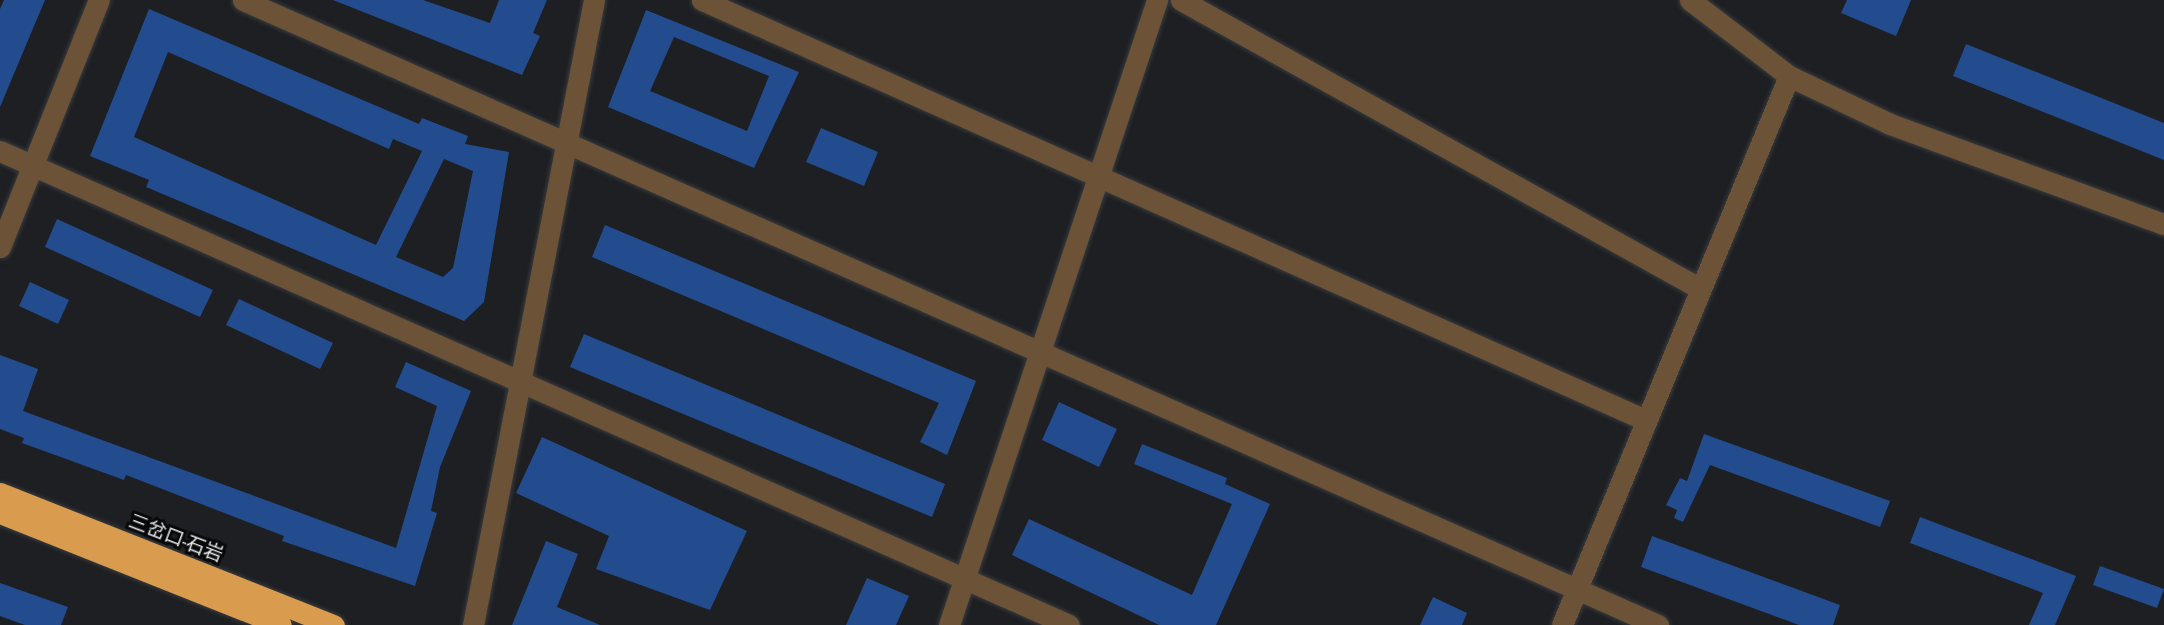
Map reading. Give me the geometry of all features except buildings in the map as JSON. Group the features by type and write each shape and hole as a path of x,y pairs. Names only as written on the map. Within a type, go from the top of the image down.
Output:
{"highway":[{"name":"三岔口-石岩","path":"0,493 334,625"},
{"name":"三岔口-石岩","path":"0,513 281,625"}],"street":[{"path":"0,247 99,0"},
{"path":"243,0 1575,592 1658,625"},
{"path":"473,625 523,385 594,0"},
{"path":"702,0 1643,419"},
{"path":"949,625 1157,0"},
{"path":"1181,0 1699,288"},
{"path":"1690,0 1789,76 1890,124 2164,224"},
{"path":"1562,625 1643,419 1789,76"},
{"path":"0,151 1069,625"}]}
